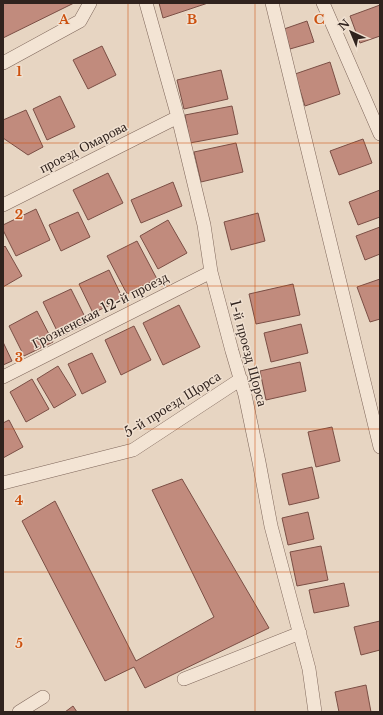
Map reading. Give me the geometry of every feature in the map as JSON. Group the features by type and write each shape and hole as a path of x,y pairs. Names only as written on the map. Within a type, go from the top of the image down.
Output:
{"street":[{"path":"3,63 80,21 90,3"},
{"name":"1-й проезд Щорса","path":"146,3 178,117 204,225 211,272 245,395 260,462 271,526 309,669 312,710"},
{"path":"272,3 380,447"},
{"path":"323,3 380,134"},
{"name":"проезд Омарова","path":"3,205 178,117"},
{"name":"Грозненская 12-й проезд","path":"3,377 211,272"},
{"name":"5-й проезд Щорса","path":"3,484 132,450 241,379"},
{"path":"184,679 300,633"},
{"path":"19,712 43,697"}],"building":[{"path":"3,3 74,3 3,38"},
{"path":"159,3 208,3 163,18"},
{"path":"380,5 380,36 360,43 350,16"},
{"path":"307,21 314,42 290,49 284,29"},
{"path":"102,46 116,75 88,89 73,60"},
{"path":"330,62 340,94 305,106 295,74"},
{"path":"221,70 228,99 184,109 177,80"},
{"path":"60,96 75,127 47,140 33,109"},
{"path":"232,106 238,134 190,143 185,115"},
{"path":"26,110 43,147 28,155 3,138 3,120"},
{"path":"363,139 372,163 339,175 330,151"},
{"path":"236,143 243,172 201,182 194,152"},
{"path":"108,173 123,203 88,220 73,190"},
{"path":"173,182 182,206 141,223 131,200"},
{"path":"380,190 380,217 358,225 349,202"},
{"path":"36,209 50,240 16,256 3,230 3,225"},
{"path":"78,212 90,237 61,251 49,225"},
{"path":"258,213 265,241 231,250 224,222"},
{"path":"168,220 187,253 158,269 140,236"},
{"path":"380,227 380,254 365,260 356,236"},
{"path":"137,241 157,279 127,294 107,256"},
{"path":"5,246 22,276 3,287 3,248"},
{"path":"109,270 123,299 93,313 79,284"},
{"path":"380,279 380,319 370,322 357,287"},
{"path":"293,284 300,315 256,324 249,294"},
{"path":"71,289 88,323 60,337 43,302"},
{"path":"179,305 200,347 163,365 143,323"},
{"path":"37,311 53,342 24,356 9,326"},
{"path":"301,324 308,353 271,362 264,333"},
{"path":"134,326 151,360 121,375 105,340"},
{"path":"3,342 12,361 3,365"},
{"path":"92,353 106,382 82,394 68,364"},
{"path":"300,362 306,391 266,400 260,371"},
{"path":"58,366 76,395 54,408 37,379"},
{"path":"32,379 49,409 26,422 10,392"},
{"path":"9,420 23,447 3,458 3,423"},
{"path":"332,427 340,461 316,467 308,432"},
{"path":"312,467 319,498 289,505 282,474"},
{"path":"182,479 269,628 145,688 134,667 105,681 22,521 55,501 136,661 214,617 152,490"},
{"path":"308,512 314,539 288,545 282,518"},
{"path":"321,546 328,580 297,586 290,552"},
{"path":"344,583 349,606 314,613 309,590"},
{"path":"380,621 380,650 361,655 354,627"},
{"path":"366,685 371,712 339,712 335,692"},
{"path":"73,706 77,712 65,712"}]}
